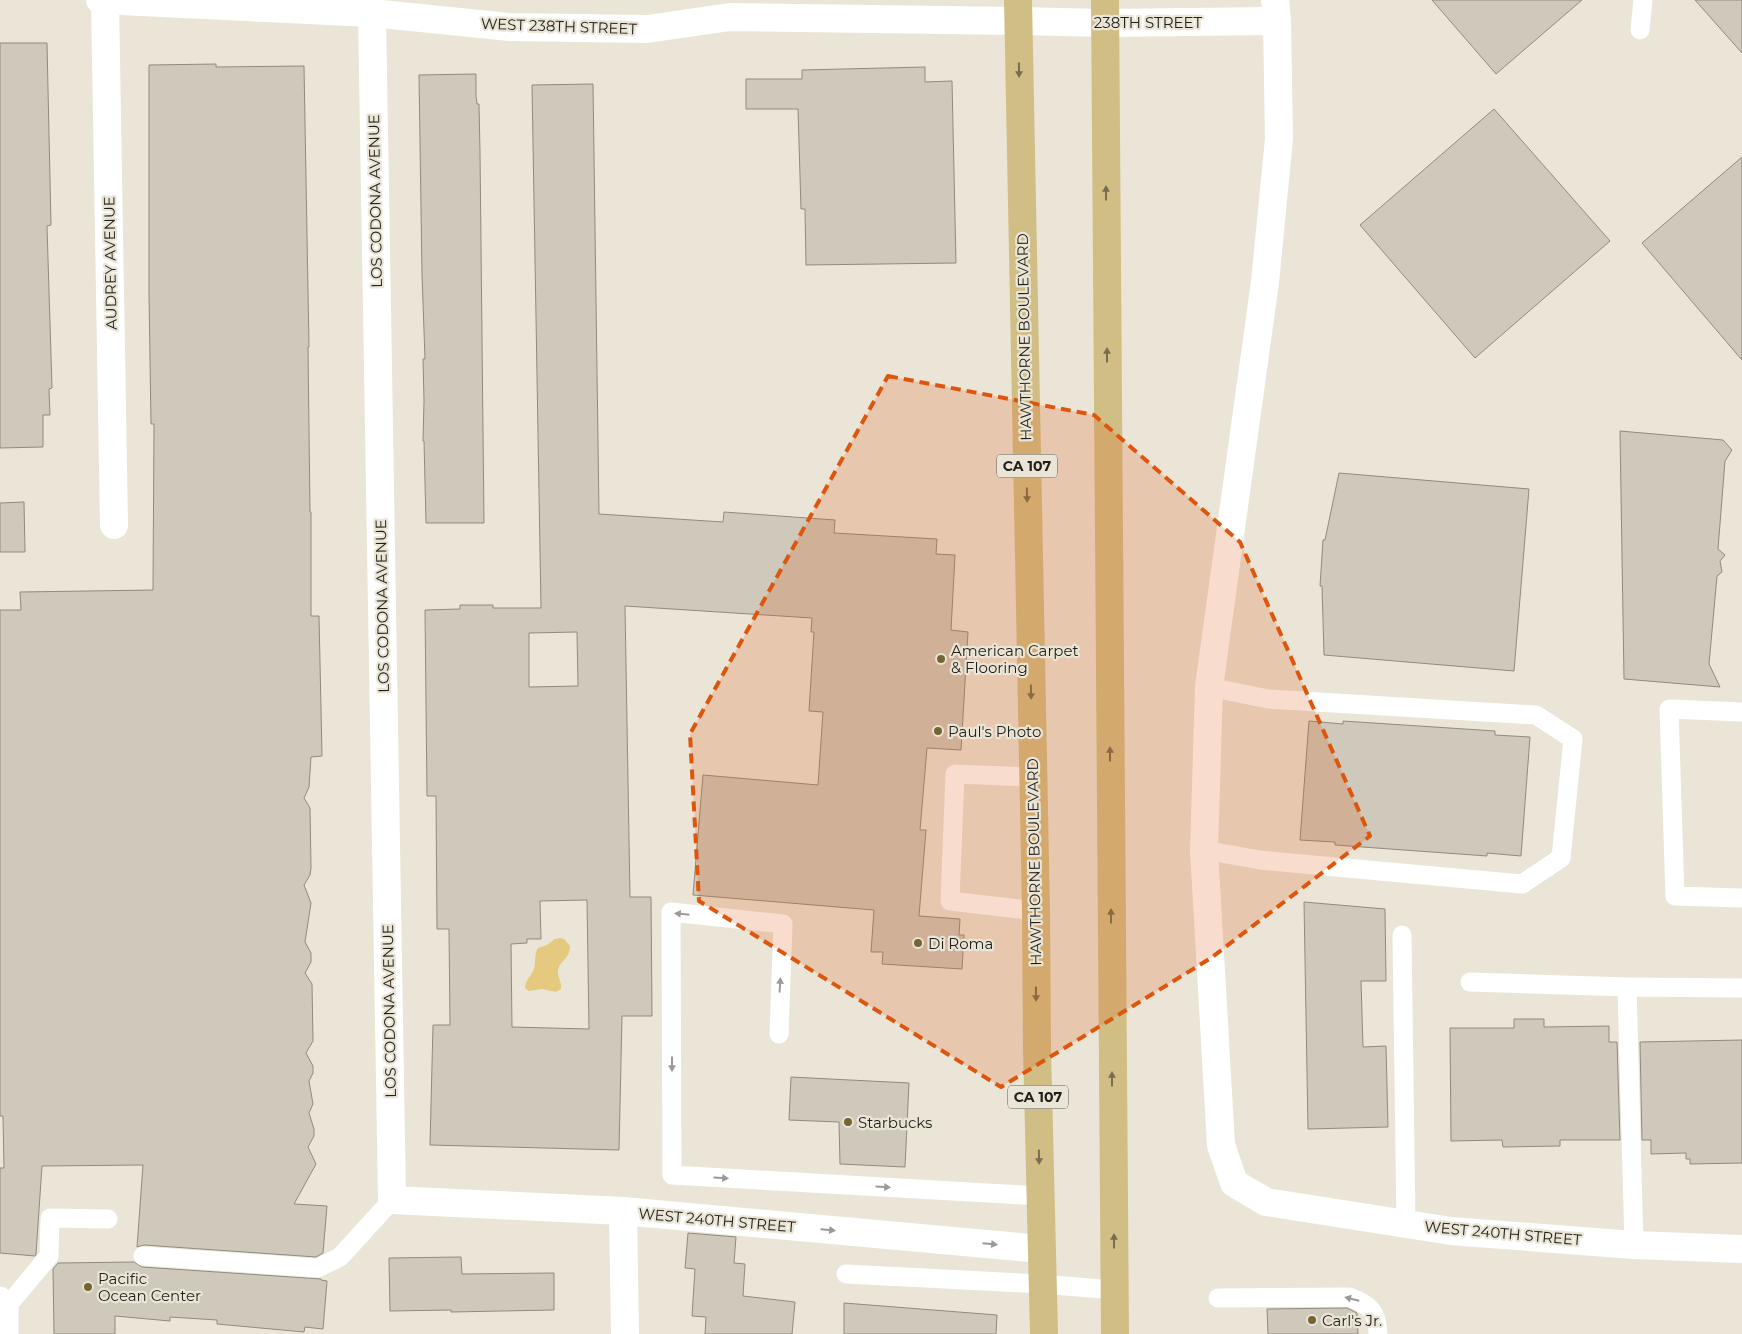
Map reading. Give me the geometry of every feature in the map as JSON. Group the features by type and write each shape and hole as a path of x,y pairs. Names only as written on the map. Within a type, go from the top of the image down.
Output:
{"main road":[{"name":"HAWTHORNE BOULEVARD","path":"1018,11 1044,1334"},
{"path":"1105,12 1115,1334"}],"street":[{"name":"WEST 238TH STREET","path":"100,0 372,13 510,27 647,29 730,9 1018,11"},
{"name":"AUDREY AVENUE","path":"105,0 114,525"},
{"name":"238TH STREET","path":"1018,11 1276,11"},
{"path":"1204,850 1209,687 1265,282 1279,140 1276,11"},
{"name":"LOS CODONA AVENUE","path":"372,13 392,1200"},
{"name":"WEST 240TH STREET","path":"1204,850 1221,1145 1234,1183 1266,1202 1451,1231 1634,1245 1742,1249"},
{"name":"WEST 240TH STREET","path":"392,1200 623,1211 1041,1249"},
{"path":"623,1211 625,1334"}],"lane":[{"path":"1640,30 1642,0"},
{"path":"1204,850 1260,860 1522,884 1561,858 1574,739 1536,715 1268,699 1209,687"},
{"path":"1742,712 1669,709 1675,896 1742,898"},
{"path":"1033,776 955,774 950,901 1036,911"},
{"path":"778,1034 783,924 671,912 672,1175 1040,1196"},
{"path":"1402,935 1406,1224"},
{"path":"1470,982 1627,987 1742,988"},
{"path":"1627,987 1634,1245"},
{"path":"143,1256 318,1268 340,1257 392,1200"},
{"path":"9,1334 4,1300 49,1256 50,1218 108,1219"},
{"path":"846,1274 1042,1284 1114,1290"},
{"path":"1218,1298 1349,1297 1364,1303 1374,1312 1378,1334"}],"highlighted area":[{"path":"888,376 1094,415 1240,542 1370,836 1211,958 1001,1087 699,901 690,734"}],"shaded area":[{"path":"560,938 564,939 570,946 568,954 559,968 558,974 561,989 556,992 542,989 529,991 525,988 527,980 534,969 538,948"}],"building":[{"path":"1432,0 1582,0 1496,74"},
{"path":"1695,0 1742,0 1742,53"},
{"path":"0,43 47,43 51,225 47,226 52,388 49,389 50,415 43,415 43,447 0,448"},
{"path":"216,64 216,67 304,66 311,616 319,616 322,756 311,757 309,787 304,798 310,808 311,868 310,875 304,885 311,903 305,942 311,953 311,962 305,973 312,984 313,1041 306,1053 313,1066 313,1073 309,1081 313,1104 309,1113 314,1136 308,1147 316,1164 294,1204 327,1206 323,1253 316,1257 144,1245 137,1247 143,1165 42,1166 36,1254 35,1256 0,1253 0,1168 4,1168 3,1116 0,1116 0,610 21,610 20,592 153,590 154,424 151,424 149,294 149,65"},
{"path":"925,67 925,82 952,81 956,263 806,265 805,209 801,209 798,109 746,109 746,79 802,79 802,70"},
{"path":"476,74 480,152 484,523 426,523 423,441 423,359 425,359 419,75"},
{"path":"593,84 599,514 723,522 724,512 835,520 834,533 937,539 936,554 955,555 951,630 968,632 961,750 927,748 920,830 926,830 919,916 960,919 959,935 964,935 962,969 882,964 883,952 871,952 874,910 693,895 703,775 818,785 823,712 809,711 814,632 811,632 812,618 625,606 630,897 651,897 652,1016 622,1016 619,1150 430,1145 433,1025 450,1025 449,929 437,929 436,796 427,796 425,610 460,609 460,605 493,605 493,608 541,608 532,85","holes":["577,632 578,686 529,687 529,633","587,900 589,1029 512,1027 511,944 527,943 527,939 541,939 540,901"]},
{"path":"1494,109 1610,241 1475,358 1360,225"},
{"path":"1742,157 1742,360 1642,243"},
{"path":"1620,431 1723,440 1732,450 1725,461 1718,549 1725,555 1720,561 1722,572 1717,576 1709,664 1720,687 1624,679"},
{"path":"1339,473 1529,489 1514,671 1324,655 1322,586 1320,586 1323,540 1325,540"},
{"path":"24,502 25,552 0,552 0,503"},
{"path":"1309,721 1343,724 1343,721 1495,731 1495,735 1530,737 1521,856 1487,853 1487,856 1335,845 1335,842 1300,840"},
{"path":"1304,902 1385,909 1386,981 1361,981 1363,1047 1386,1046 1388,1127 1308,1129"},
{"path":"1514,1019 1544,1019 1544,1027 1609,1026 1609,1042 1617,1042 1620,1140 1560,1140 1560,1146 1503,1147 1502,1140 1451,1141 1450,1028 1514,1028"},
{"path":"1742,1040 1742,1163 1690,1164 1690,1159 1686,1159 1686,1153 1651,1154 1651,1140 1642,1140 1640,1042"},
{"name":"Starbucks","path":"791,1077 909,1083 905,1167 840,1164 839,1122 789,1120"},
{"path":"688,1233 736,1237 734,1263 745,1264 743,1296 795,1302 792,1334 705,1334 706,1317 692,1316 695,1269 685,1268"},
{"path":"461,1257 462,1274 554,1273 554,1310 390,1311 389,1258"},
{"path":"134,1262 142,1267 321,1279 327,1281 323,1329 305,1327 304,1332 217,1324 217,1320 170,1317 170,1321 115,1316 115,1334 54,1334 53,1269 58,1263"},
{"path":"844,1303 997,1315 996,1334 844,1334"},
{"name":"Carl's Jr.","path":"1347,1308 1357,1313 1358,1334 1268,1334 1267,1309"}],"place":[{"name":"American Carpet & Flooring","path":"941,659"},
{"name":"Paul's Photo","path":"938,731"},
{"name":"Di Roma","path":"918,943"},
{"name":"Starbucks","path":"848,1122"},
{"name":"Pacific Ocean Center","path":"88,1287"},
{"name":"Carl's Jr.","path":"1312,1320"}]}
